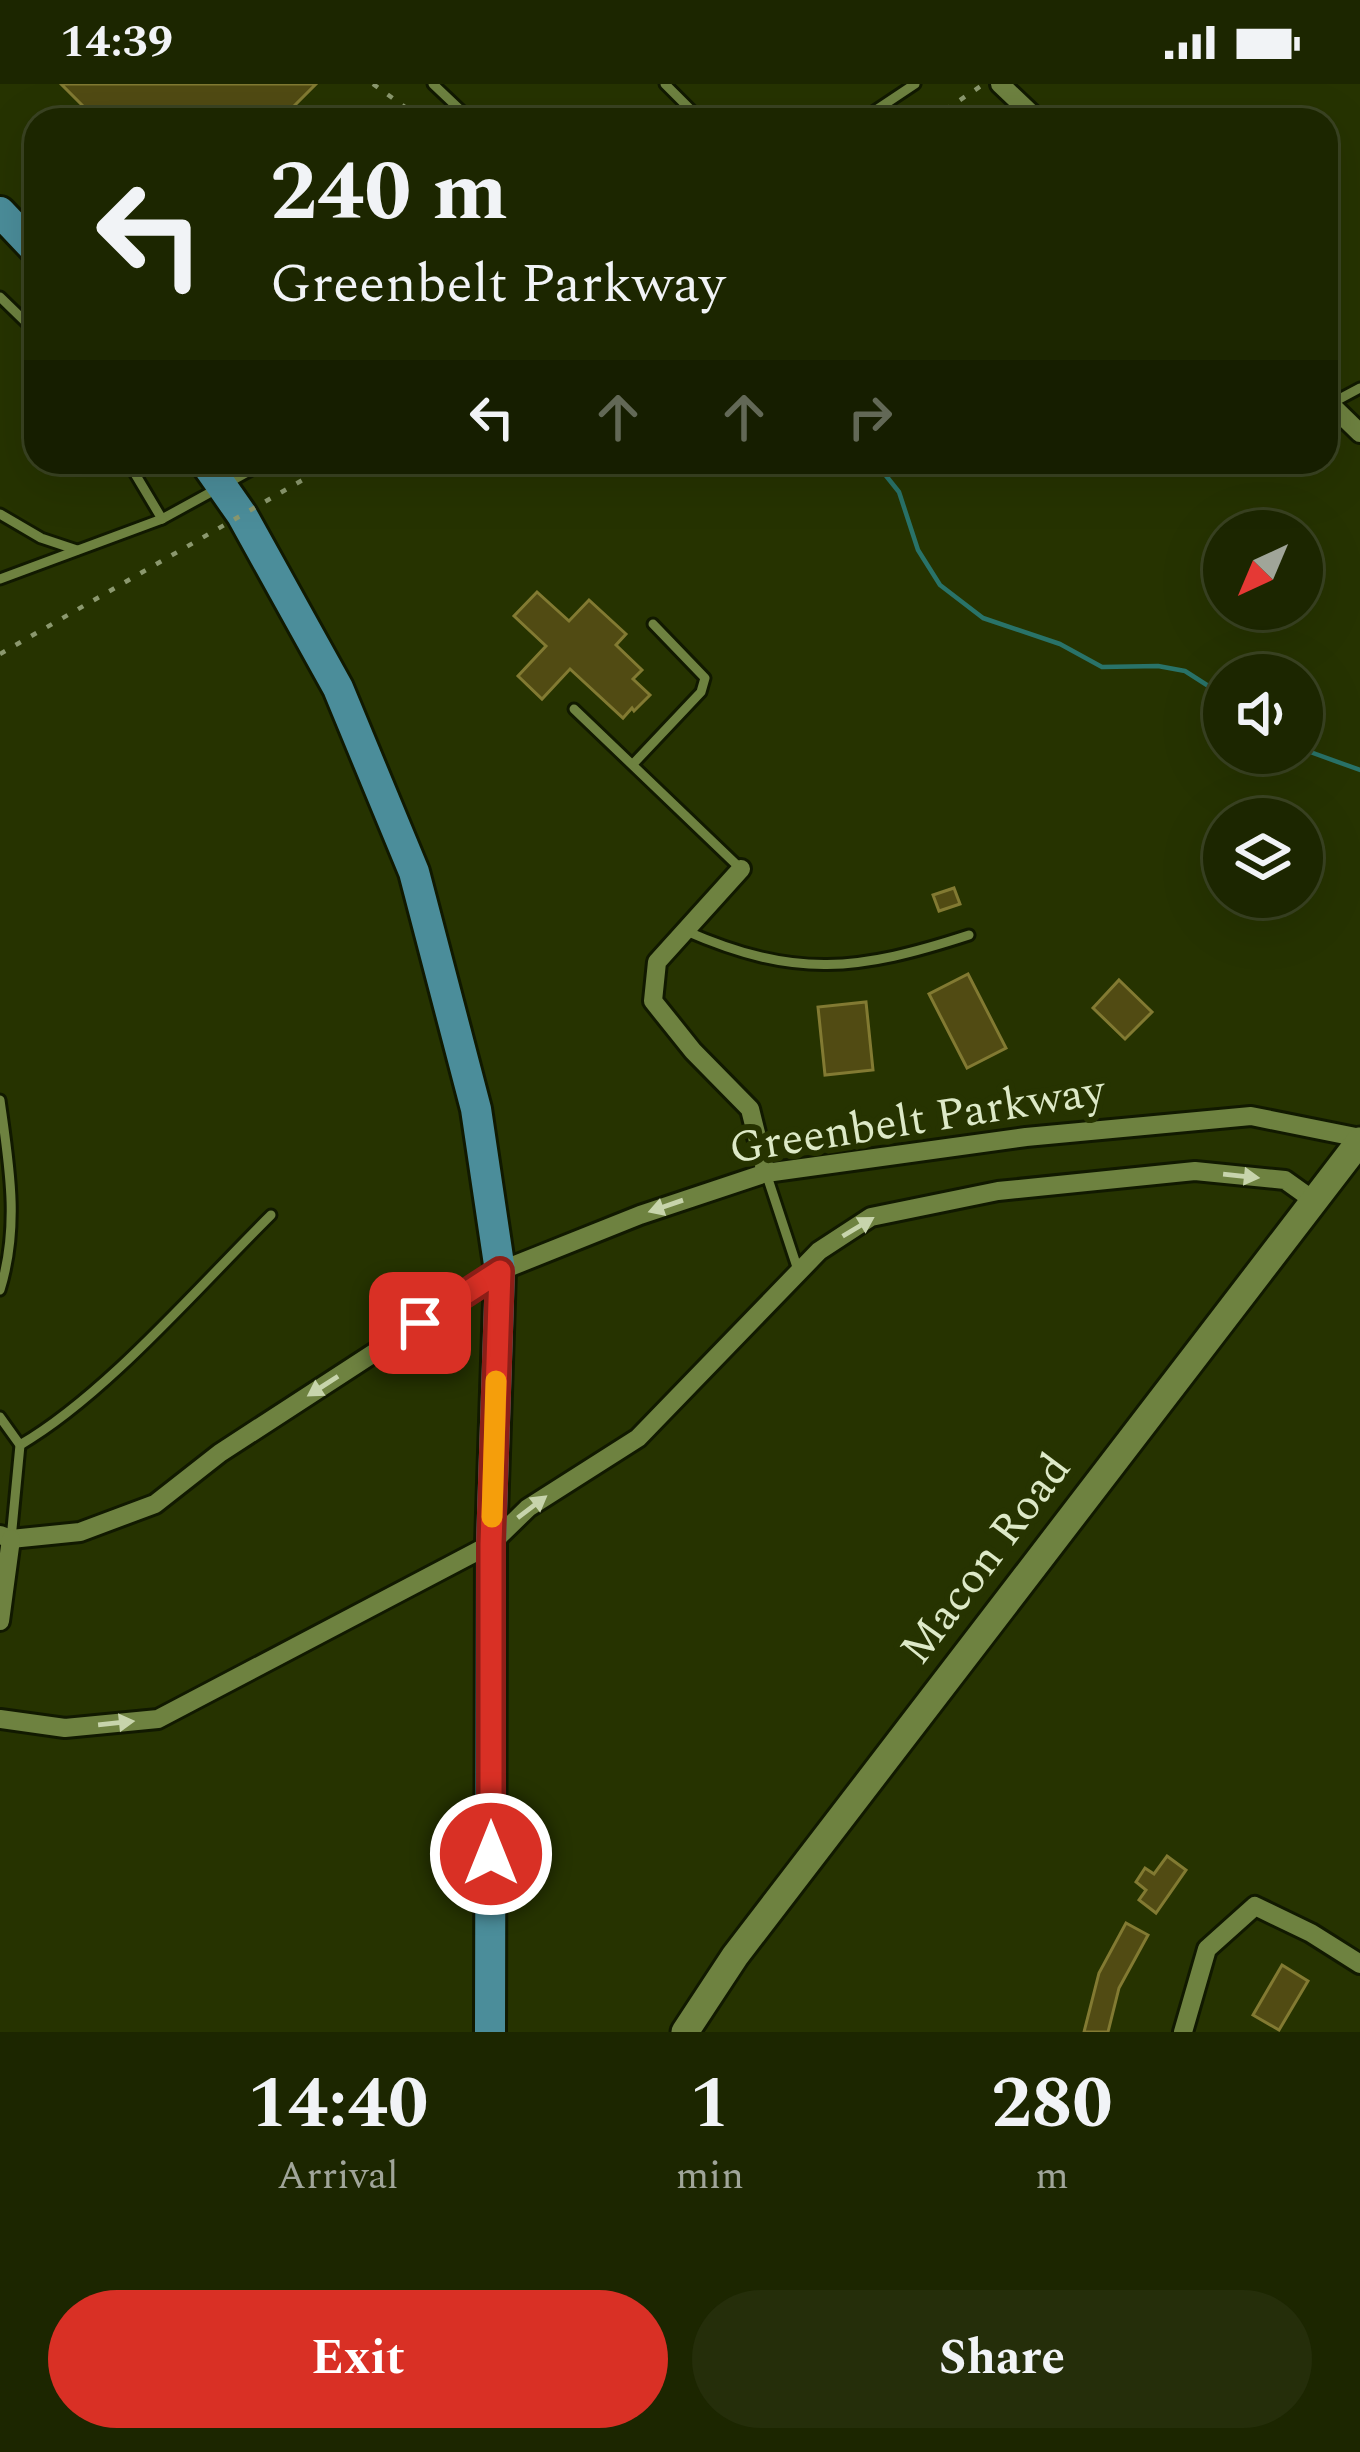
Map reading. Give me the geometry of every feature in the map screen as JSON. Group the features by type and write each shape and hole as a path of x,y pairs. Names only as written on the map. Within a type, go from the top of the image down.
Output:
{"main road":[{"path":"0,212 24,237"},
{"path":"213,474 242,515 338,688 414,872 476,1109 500,1271 491,1544 490,2032"},
{"name":"Macon Road","path":"685,2032 735,1955 1360,1139"}],"street":[{"path":"1000,84 1025,108"},
{"path":"1338,412 1360,433"},
{"path":"741,869 657,962 653,1001 692,1051 750,1109 766,1173"},
{"name":"Greenbelt Parkway","path":"6,1537 80,1532 155,1504 220,1453 500,1271 640,1215 766,1173 1026,1137 1251,1116 1360,1139"},
{"name":"Greenbelt Parkway","path":"0,1719 65,1728 158,1719 491,1544 528,1508 638,1438 820,1251 871,1217 998,1191 1195,1171 1285,1180 1313,1200"},
{"path":"0,1621 6,1537"},
{"path":"1183,2032 1208,1949 1255,1906 1360,1964"}],"lane":[{"path":"433,84 458,108"},
{"path":"665,84 689,108"},
{"path":"879,108 915,84"},
{"path":"0,297 5,310"},
{"path":"135,474 162,519"},
{"path":"0,579 162,519 213,474"},
{"path":"0,514 41,538 77,550"},
{"path":"633,764 701,692 705,678 653,624"},
{"path":"574,709 741,869"},
{"path":"686,931 733,951 815,968 873,963 969,935"},
{"path":"0,1100 14,1199 0,1290"},
{"path":"766,1173 799,1273"},
{"path":"20,1445 43,1432 113,1370 271,1214"},
{"path":"0,1418 20,1445 6,1537"}],"building":[{"path":"61,84 316,84 292,108 85,108"},
{"path":"537,592 569,621 589,600 626,634 616,645 642,670 633,679 650,695 634,711 632,708 623,718 570,669 542,699 518,676 546,646 514,616"},
{"path":"954,888 960,904 939,911 933,895"},
{"path":"968,974 1006,1048 967,1068 929,994"},
{"path":"1119,980 1152,1012 1125,1039 1093,1008"},
{"path":"866,1002 873,1070 825,1075 818,1007"},
{"path":"1167,1856 1186,1870 1156,1913 1139,1900 1146,1890 1136,1882 1145,1868 1154,1874"},
{"path":"1126,1923 1148,1935 1119,1988 1108,2032 1084,2032 1099,1973"},
{"path":"1282,1965 1308,1981 1279,2030 1253,2015"}],"waterway":[{"path":"885,474 899,492 918,550 940,585 983,618 1060,644 1102,667 1158,666 1185,671 1203,683"},
{"path":"1323,757 1360,770"}],"railway":[{"path":"373,84 406,108"},
{"path":"948,108 984,84"},
{"path":"0,654 313,474"}],"slow traffic":[{"path":"492,1517 496,1381"}],"route":[{"path":"420,1323 500,1271 491,1544 491,1854"}]}
